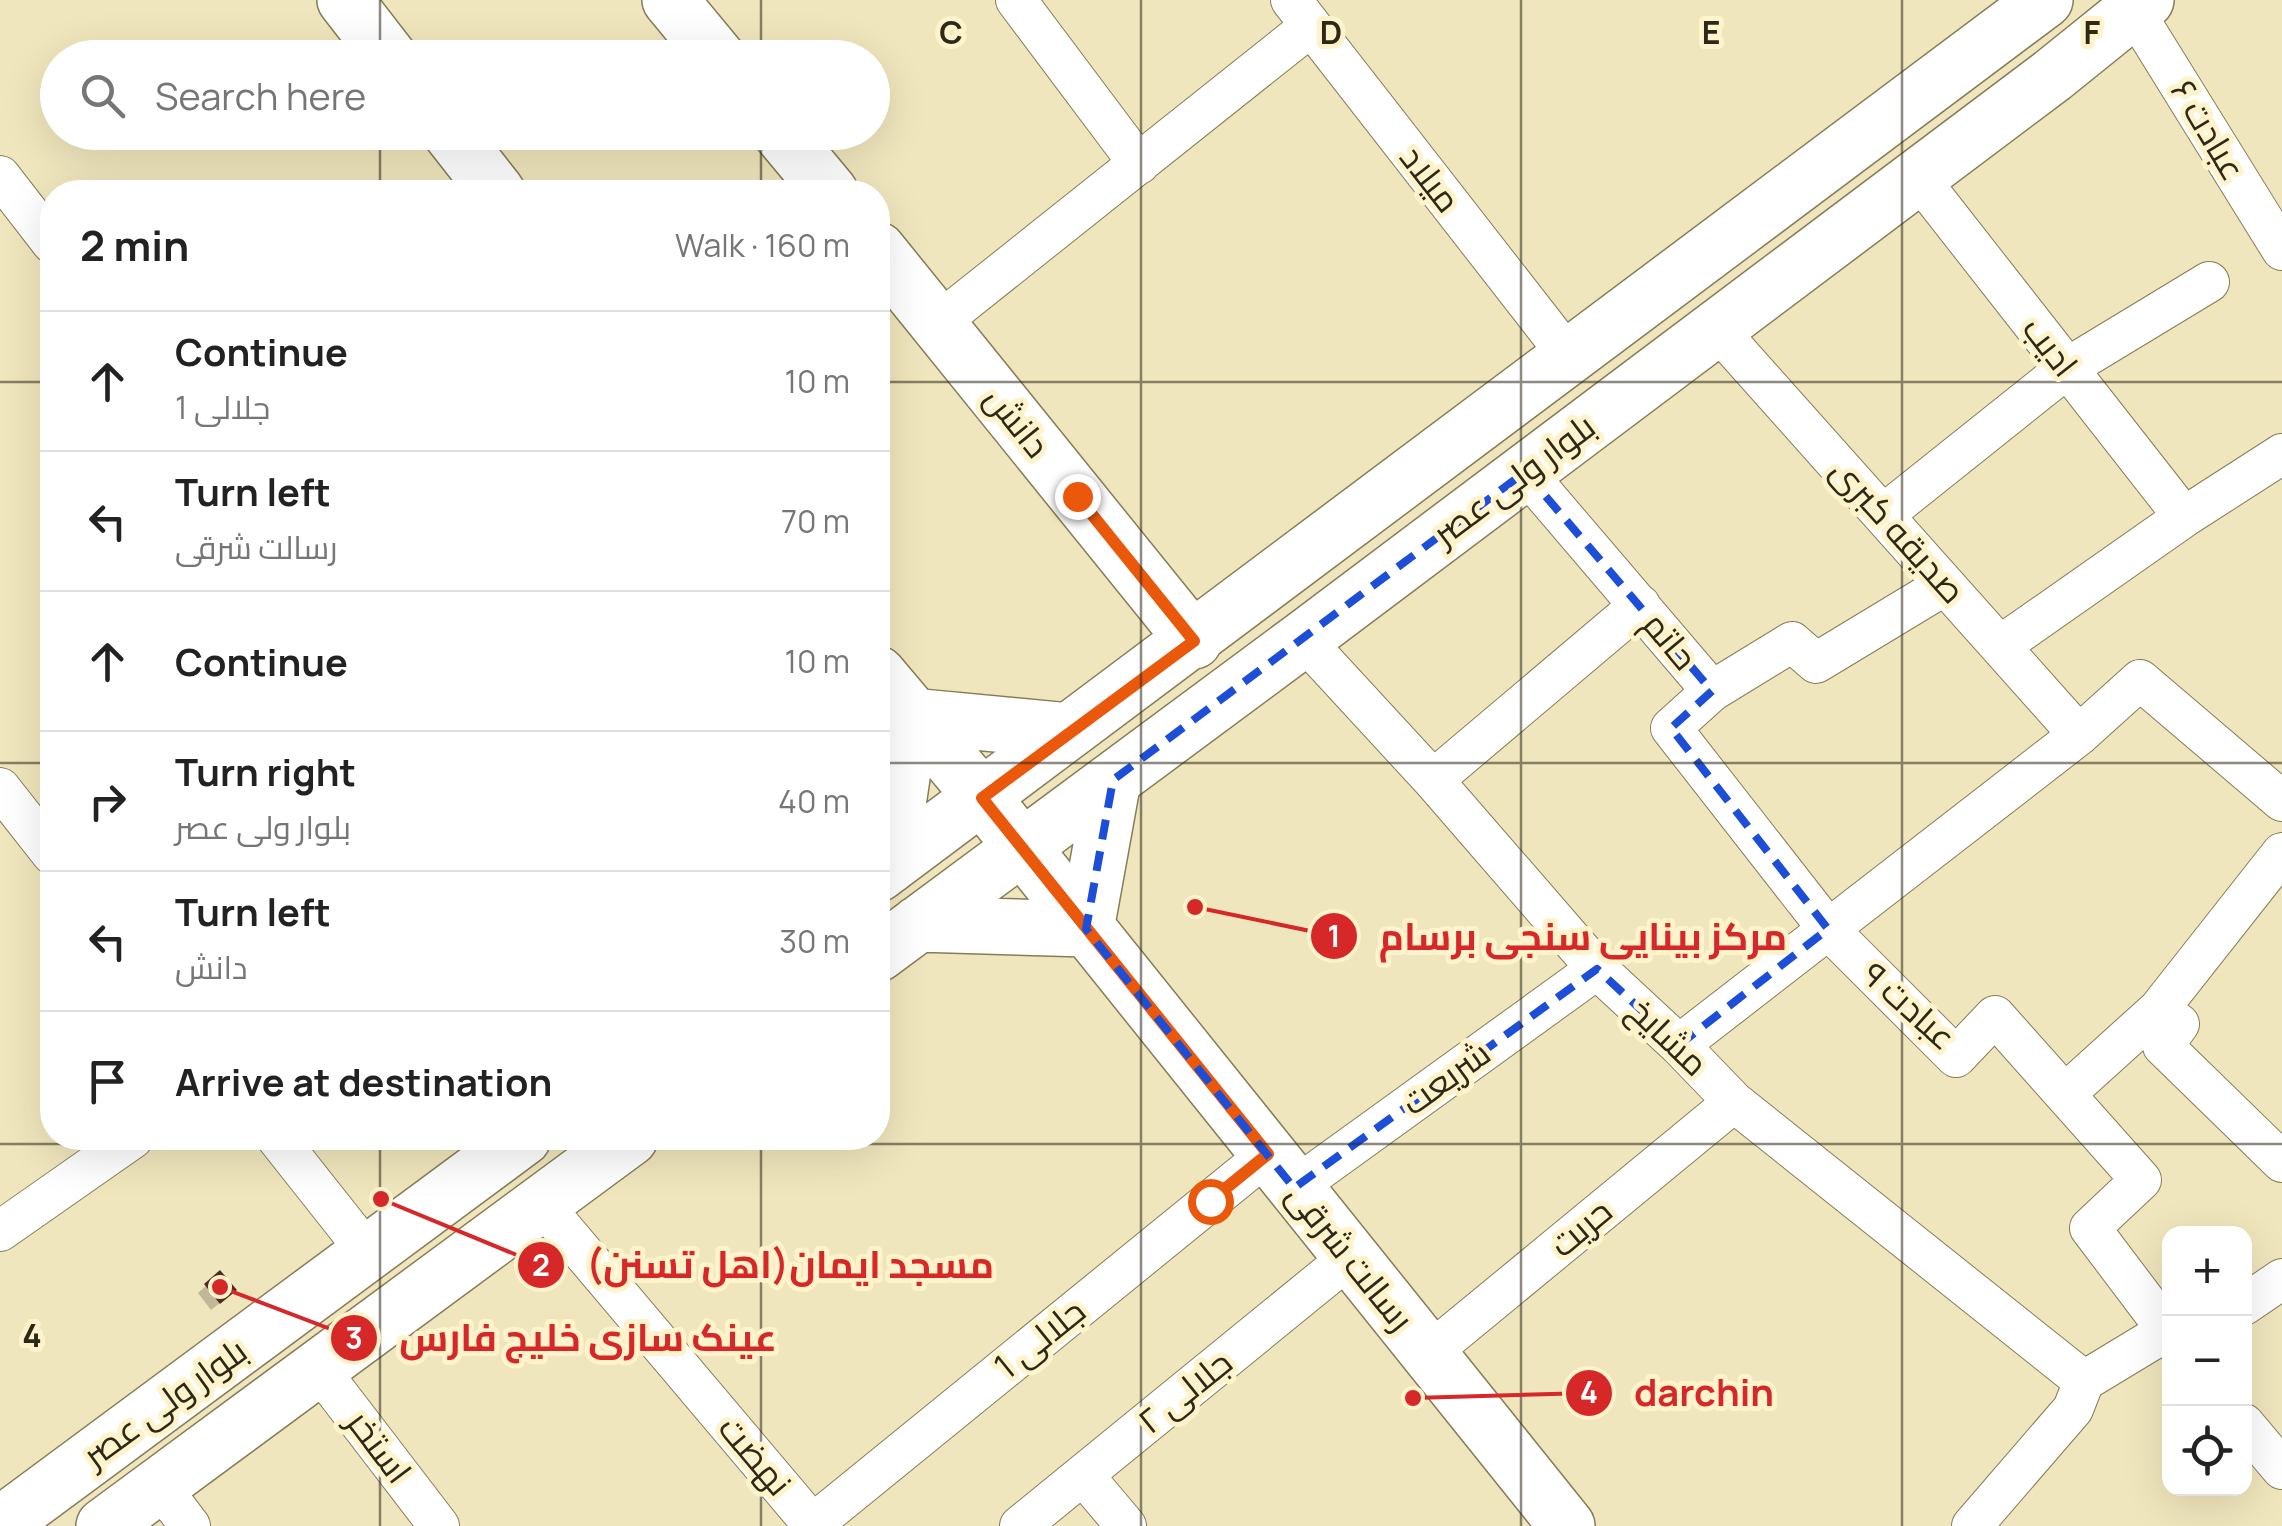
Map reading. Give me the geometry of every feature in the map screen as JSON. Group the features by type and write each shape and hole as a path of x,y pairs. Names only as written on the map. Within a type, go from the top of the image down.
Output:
{"main road":[{"path":"345,0 376,40"},
{"path":"670,0 703,40"},
{"name":"بلوار ولی عصر","path":"890,865 2045,0"},
{"name":"بلوار ولی عصر","path":"898,939 1716,328 2136,3"},
{"path":"464,150 488,180"},
{"path":"795,150 820,180"},
{"name":"دانش","path":"890,265 1194,641"},
{"path":"890,759 894,695 1068,731"},
{"name":"رسالت شرقی","path":"894,695 982,798 1567,1526"},
{"path":"898,939 1086,929 1112,780"},
{"name":"بلوار ولی عصر","path":"0,1525 507,1150"},
{"name":"بلوار ولی عصر","path":"104,1526 174,1506 318,1368 614,1150"}],"street":[{"path":"1016,0 1139,164"},
{"name":"عبادت ۶","path":"2136,3 2282,250"},
{"path":"938,323 1139,164 1301,13"},
{"name":"میلاد","path":"1301,13 1570,358"},
{"path":"0,176 40,228"},
{"name":"ادیب","path":"1917,176 2184,517"},
{"path":"1883,515 2067,368 2210,282"},
{"name":"صدیقه کبری","path":"1716,328 2079,734"},
{"path":"2000,646 2184,517 2282,454"},
{"name":"حاتم","path":"1525,472 1712,691 1792,642 1816,663 1945,585"},
{"path":"1433,780 1640,605"},
{"name":"مشایخ","path":"1304,639 1597,969 1680,1045 1734,1102 2084,1381"},
{"path":"1680,1045 2079,734 2140,680 2282,801"},
{"name":"عبادت ۹","path":"1712,691 1671,728 1828,930 1956,1057 1995,1016 2140,1180 2090,1228 2162,1322"},
{"path":"0,788 40,827"},
{"path":"2065,1094 2158,1009 2282,853"},
{"name":"شریعت","path":"1281,1171 1597,969"},
{"path":"2158,1009 2179,1024 2163,1046 2282,1162"},
{"name":"حریت","path":"1428,1354 1734,1102"},
{"path":"0,1231 115,1150"},
{"path":"286,1150 368,1253"},
{"name":"جلالی 1","path":"813,1525 1281,1171"},
{"name":"نهضت","path":"541,1203 813,1525"},
{"name":"جلالی ۲","path":"1020,1526 1350,1257"},
{"path":"2252,1300 2282,1279"},
{"path":"1972,1526 2074,1409 2084,1381 2162,1334"},
{"name":"استخر","path":"318,1368 440,1526"},
{"path":"2252,1433 2282,1469"},
{"path":"1083,1475 1126,1526"}],"highlighted area":[{"path":"1525,472 1712,691 1671,728 1828,929 1679,1045 1597,969 1294,1188 1086,929 1113,780"}],"building":[{"path":"220,1270 237,1290 220,1304 204,1284"}],"place":[{"name":"مرکز بینایی سنجی برسام","path":"1195,907"},
{"name":"مسجد ایمان(اهل تسنن)","path":"381,1199"},
{"name":"عینک سازی خلیج فارس","path":"220,1287"},
{"name":"darchin","path":"1413,1398"}],"route":[{"path":"1077,496 1194,641 982,798 1268,1154 1210,1201"}]}
